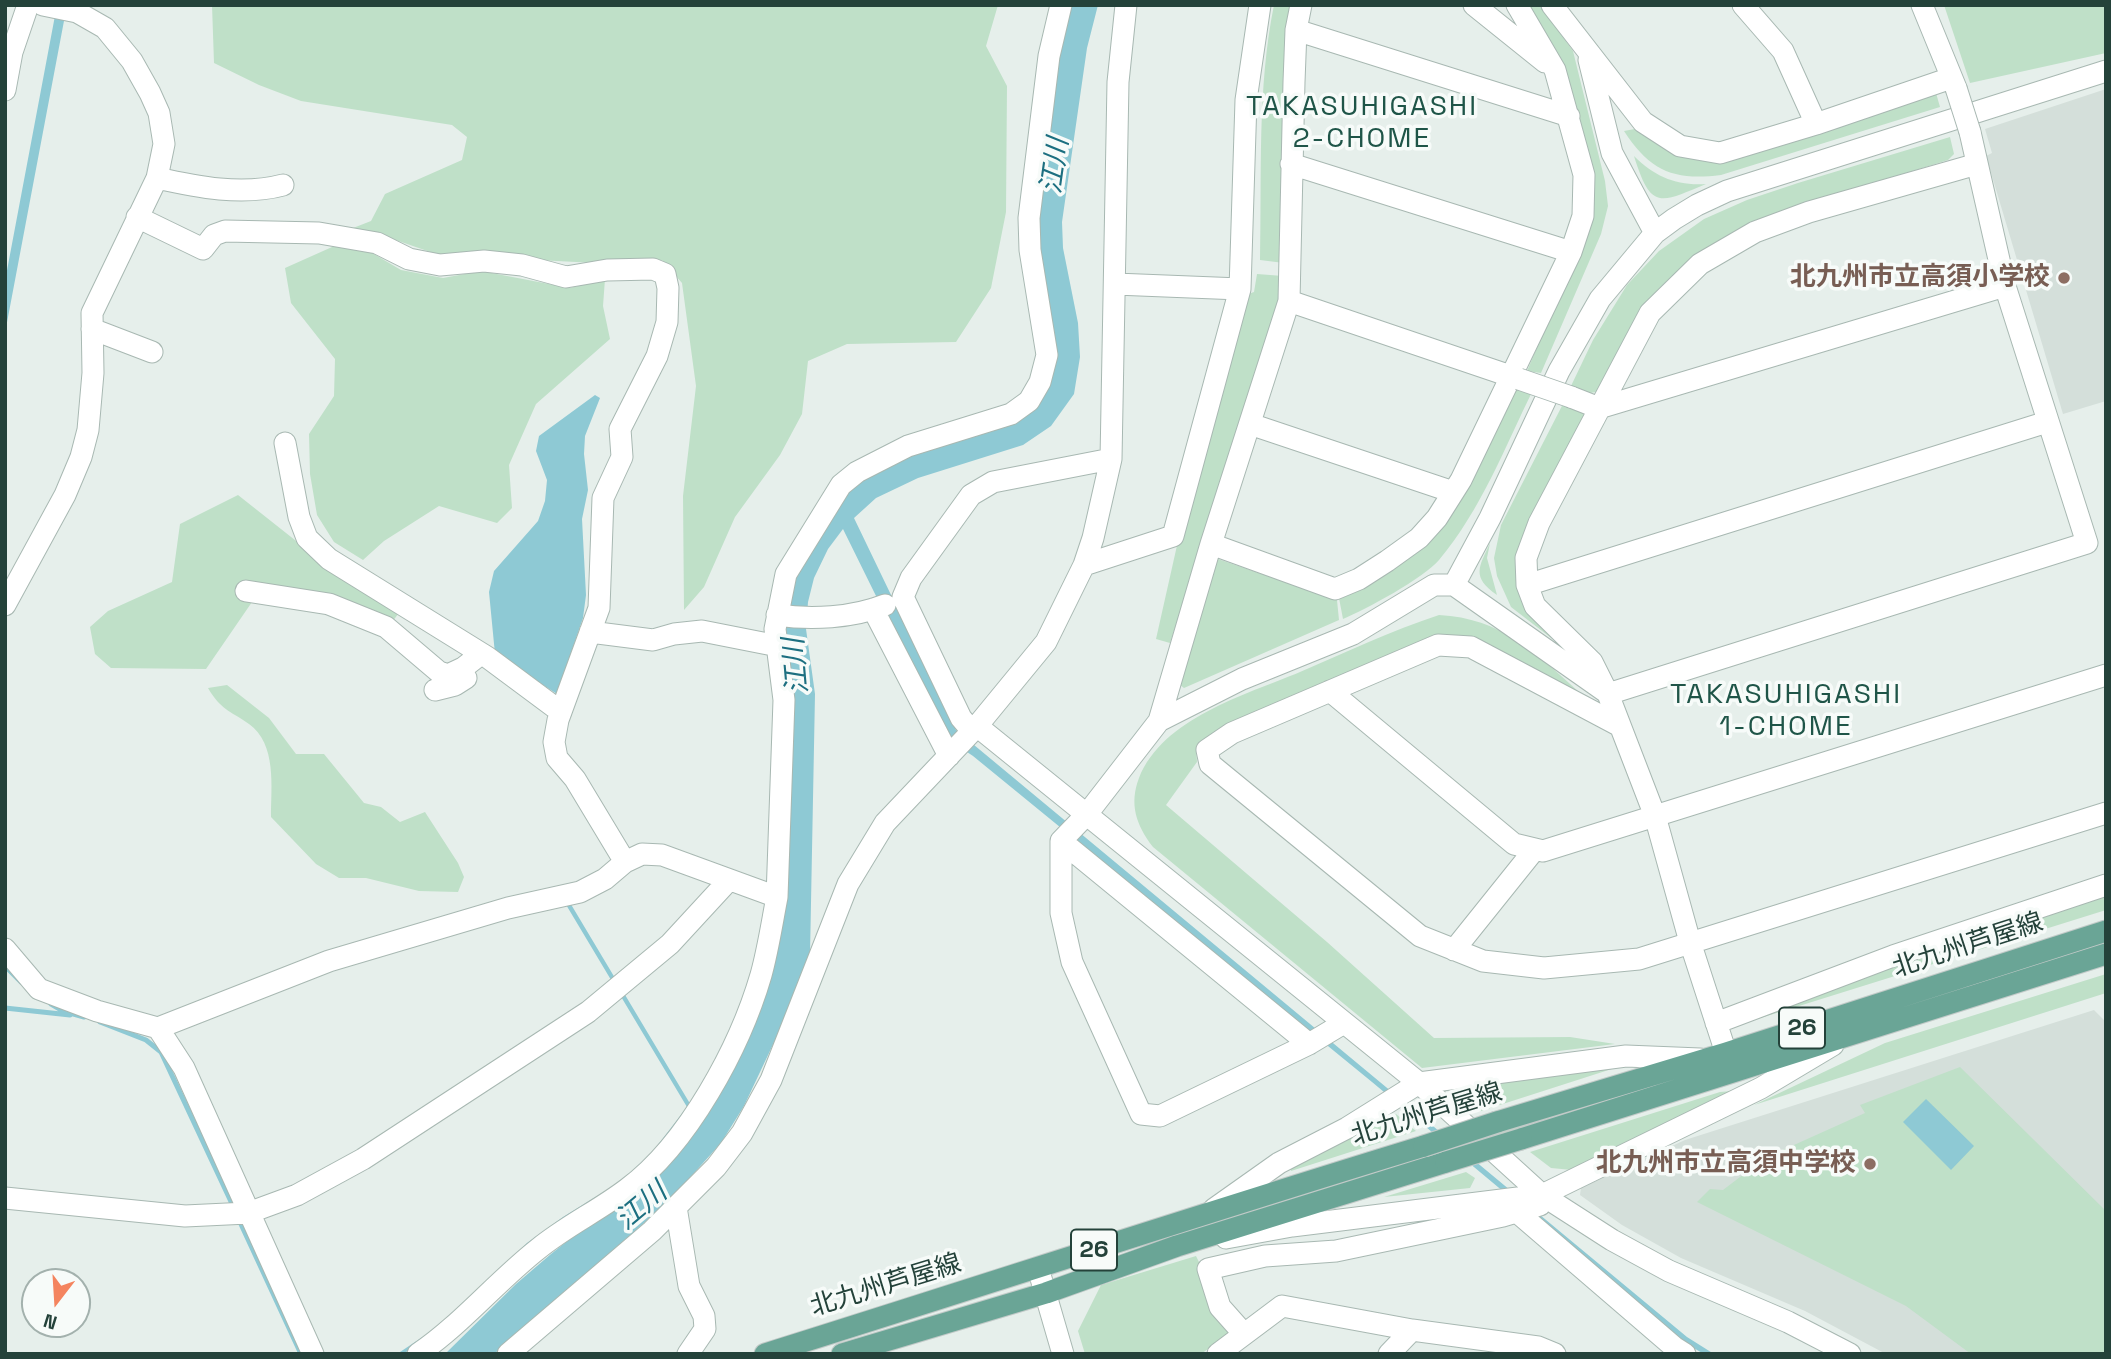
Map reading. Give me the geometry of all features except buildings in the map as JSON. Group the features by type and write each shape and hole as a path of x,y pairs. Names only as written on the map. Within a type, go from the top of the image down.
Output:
{"main road":[{"name":"北九州芦屋線","path":"765,1354 1213,1210 1726,1053 2106,931"},
{"name":"北九州芦屋線","path":"842,1354 1046,1293 1177,1246 2106,954"}],"street":[{"path":"5,90 12,52 28,5"},
{"path":"5,605 65,495 81,457 88,430 91,396 92,313 157,178 164,144 159,113 132,61 105,28 77,12 43,5"},
{"path":"418,1354 447,1333 537,1250 576,1221 628,1189 669,1149 696,1113 745,1019 760,977 777,897 784,700 777,615 786,574 841,485 857,472 908,446 1012,414 1028,401 1040,382 1047,355 1030,250 1029,218 1049,56 1061,5"},
{"path":"508,1354 652,1231 722,1159 742,1133 771,1080 848,884 885,824 973,730 1046,642 1084,565 1111,459 1118,82 1126,5"},
{"path":"1084,565 1173,536 1240,289 1247,100 1260,5"},
{"path":"1301,5 1296,30 1289,301 1211,544 1159,721 1087,814 1061,841 1061,913 1072,962 1141,1114 1160,1116 1309,1044 1344,1023"},
{"path":"1474,5 1555,70"},
{"path":"1211,544 1335,589 1359,579 1419,538 1437,518 1461,480 1515,378 1571,252 1583,216 1584,175 1555,70 1517,5"},
{"path":"1552,5 1643,121 1680,146 1720,153 1953,83"},
{"path":"1743,5 1783,51 1816,124"},
{"path":"1608,694 2087,543 2046,422 2005,286 1970,132 1922,5"},
{"path":"1296,30 1569,116"},
{"path":"1587,51 1612,153 1655,233"},
{"path":"1454,585 1490,518 1559,371 1600,299 1655,233 1697,205 1727,191 2106,71"},
{"path":"1291,164 1571,252"},
{"path":"1726,1053 1689,942 1655,817 1608,694 1592,662 1535,606 1527,585 1527,558 1539,523 1650,313 1700,264 1755,232 1798,216 1977,164"},
{"path":"157,178 203,188 265,190 283,185"},
{"path":"137,217 203,249 214,235 225,231 319,233 377,243 408,259 440,265 484,261 522,265 566,277 607,270 653,270 665,274 668,288 667,322 657,356 620,429 622,457 603,498 599,608 561,712 554,742 557,758 575,779 625,862"},
{"path":"1115,284 1240,289"},
{"path":"1289,301 1599,408 2005,286"},
{"path":"92,329 152,352"},
{"path":"1527,585 2046,422"},
{"path":"1250,424 1453,492"},
{"path":"285,443 299,517 307,538 329,559 484,655 561,712"},
{"path":"777,615 807,619 873,609 903,597 911,578 971,495 993,482 1111,459"},
{"path":"1159,721 1242,679 1353,634 1434,585 1454,585 1608,694"},
{"path":"246,591 329,604 386,627 439,672 448,675 484,655"},
{"path":"903,597 961,718 973,730 1087,814 1419,1083 1547,1198 1612,1240 1670,1271 1788,1322 1850,1354"},
{"path":"873,609 952,753"},
{"path":"590,632 653,640 674,634 702,631 778,646"},
{"path":"1620,726 1471,647 1438,645 1232,733 1207,750 1210,764 1420,936 1483,961 1544,968 1639,959 2106,813"},
{"path":"435,690 455,685 470,676 484,655"},
{"path":"1330,691 1514,844 1544,851 2106,675"},
{"path":"1061,841 1309,1044"},
{"path":"1454,950 1535,849"},
{"path":"5,949 39,989 158,1028 329,961 508,908 580,892 642,854 662,855 777,897"},
{"path":"5,1198 185,1216 248,1213 297,1195 363,1159 589,1012 670,944 729,880"},
{"path":"1716,1023 1893,956 2106,885"},
{"path":"158,1028 184,1069 313,1354"},
{"path":"1244,1335 1220,1307 1209,1269 1265,1255 1336,1251 1517,1212 1760,1088 1853,1033"},
{"path":"1213,1210 1279,1163 1346,1128 1419,1083 1626,1056 1700,1059"},
{"path":"1177,1246 1292,1226 1547,1198"},
{"path":"676,1207 689,1286 704,1316 705,1329 688,1354"},
{"path":"1517,1212 1685,1354"},
{"path":"1038,1268 1063,1354"},
{"path":"1218,1354 1282,1306 1541,1351"},
{"path":"1389,1354 1412,1329"}],"shaded area":[{"name":"北九州市立高須小学校","path":"2106,89 2106,401 2063,414 1986,156 1992,153 1985,129"},
{"name":"北九州市立高須中学校","path":"2094,1010 2106,1022 2106,1354 1886,1354 1805,1311 1681,1258 1622,1225 1580,1195 1581,1188 1685,1140"}],"green space":[{"path":"212,5 998,5 986,46 1007,86 1006,212 991,288 956,342 847,344 808,361 802,414 780,455 735,517 704,587 684,610 683,496 696,386 682,283 662,260 596,263 439,255 384,236 348,230 371,221 385,194 462,160 467,137 452,125 301,101 259,85 214,63"},
{"path":"1274,5 1294,5 1284,263 1260,260 1263,100"},
{"path":"1525,5 1540,5 1573,51 1605,181 1608,206 1601,234 1541,373 1527,371 1556,303 1593,176 1558,53"},
{"path":"1944,5 2106,5 2106,53 1970,83"},
{"path":"1936,93 1940,107 1721,175 1690,176 1665,170 1644,156 1624,131 1640,128 1699,158"},
{"path":"1950,137 1954,154 1948,160 1804,205 1690,260 1596,392 1590,393 1571,386 1593,340 1627,285 1659,251 1704,219 1747,200 1798,183"},
{"path":"1634,156 1650,170 1667,179 1706,184 1678,195 1659,198 1646,186"},
{"path":"341,243 367,250 401,270 443,278 481,271 570,288 605,279 603,306 610,339 536,404 509,465 512,508 497,523 439,506 384,541 363,560 334,542 317,515 310,474 309,434 334,396 335,359 291,303 285,268"},
{"path":"1257,274 1283,276 1281,301 1170,643 1156,639 1178,541 1248,294 1254,292"},
{"path":"1514,387 1533,390 1491,478 1454,541 1439,560 1421,576 1343,619 1339,598 1406,560"},
{"path":"1565,400 1586,411 1521,588 1577,658 1511,607 1497,576 1494,558 1501,525"},
{"path":"238,495 348,582 398,614 393,621 263,586 206,669 111,668 95,654 90,627 108,611 172,582 180,524"},
{"path":"1490,543 1487,558 1497,595 1480,577 1481,565"},
{"path":"1218,559 1337,600 1339,620 1184,688 1176,682 1213,562"},
{"path":"1439,615 1481,623 1499,630 1548,664 1580,693 1575,695 1509,655 1472,638 1224,727 1196,749 1197,762 1166,805 1327,942 1434,1038 1570,1037 1615,1044 1422,1068 1153,847 1138,822 1135,797 1139,778 1151,757 1167,739 1186,724 1231,700"},
{"path":"227,685 269,718 296,754 324,754 364,803 381,807 400,822 425,812 464,877 458,892 419,891 366,878 339,878 316,864 271,817 270,767 264,743 249,724 221,705 208,688"},
{"path":"2106,889 2106,910 1735,1026 1870,972"},
{"path":"2106,940 2106,944 1193,1231 1192,1227"},
{"path":"2106,974 2106,993 1754,1105 1885,1043"},
{"path":"1621,1066 1481,1111 1457,1091 1460,1084"},
{"path":"1960,1067 2106,1211 2106,1354 1971,1354 1906,1306 1697,1202 1710,1189 1723,1190 1765,1158 1865,1113 1860,1105"},
{"path":"1732,1091 1572,1170 1551,1168 1530,1152 1720,1092"},
{"path":"1383,1112 1396,1114 1416,1131 1291,1171 1290,1167"},
{"path":"1466,1172 1475,1178 1470,1188 1384,1197"},
{"path":"1196,1256 1233,1331 1201,1354 1085,1354 1078,1331 1101,1285"}],"water":[{"path":"57,5 67,5 5,333 5,281"},
{"name":"江川","path":"1069,5 1098,5 1087,48 1062,222 1063,248 1078,323 1080,357 1074,394 1051,426 1023,445 918,478 876,498 854,518 956,730 1687,1337 1714,1354 1704,1354 1685,1343 1372,1082 973,756 946,738 843,529 828,549 814,578 808,602 806,629 815,694 810,955 777,1036 744,1106 721,1143 668,1202 494,1354 445,1354 516,1284 551,1254 639,1192 771,973 786,596 847,488 905,453 976,431 1047,384 1035,247 1060,45"},
{"path":"595,395 600,398 585,436 584,454 588,490 582,519 586,595 583,618 557,694 495,654 489,592 494,571 538,521 545,501 547,480 536,451 539,436"},
{"path":"569,901 692,1107 652,1156 627,1181 572,1215 532,1245 435,1333 403,1354 397,1354 439,1326 527,1243 623,1180 654,1150 687,1107 565,903"},
{"path":"1926,1099 1974,1146 1951,1170 1903,1122"}],"waterway":[{"path":"5,966 21,982"},
{"path":"51,1004 63,1011 84,1017"},
{"path":"5,1008 70,1015"},
{"path":"100,1022 146,1040 161,1052 234,1208"},
{"path":"240,1222 301,1354"}],"place":[{"name":"北九州市立高須小学校","path":"2064,278"},
{"name":"北九州市立高須中学校","path":"1870,1164"}],"district":[{"name":"TAKASUHIGASHI 2-CHOME","path":"1362,123"},
{"name":"TAKASUHIGASHI 1-CHOME","path":"1786,711"}]}
